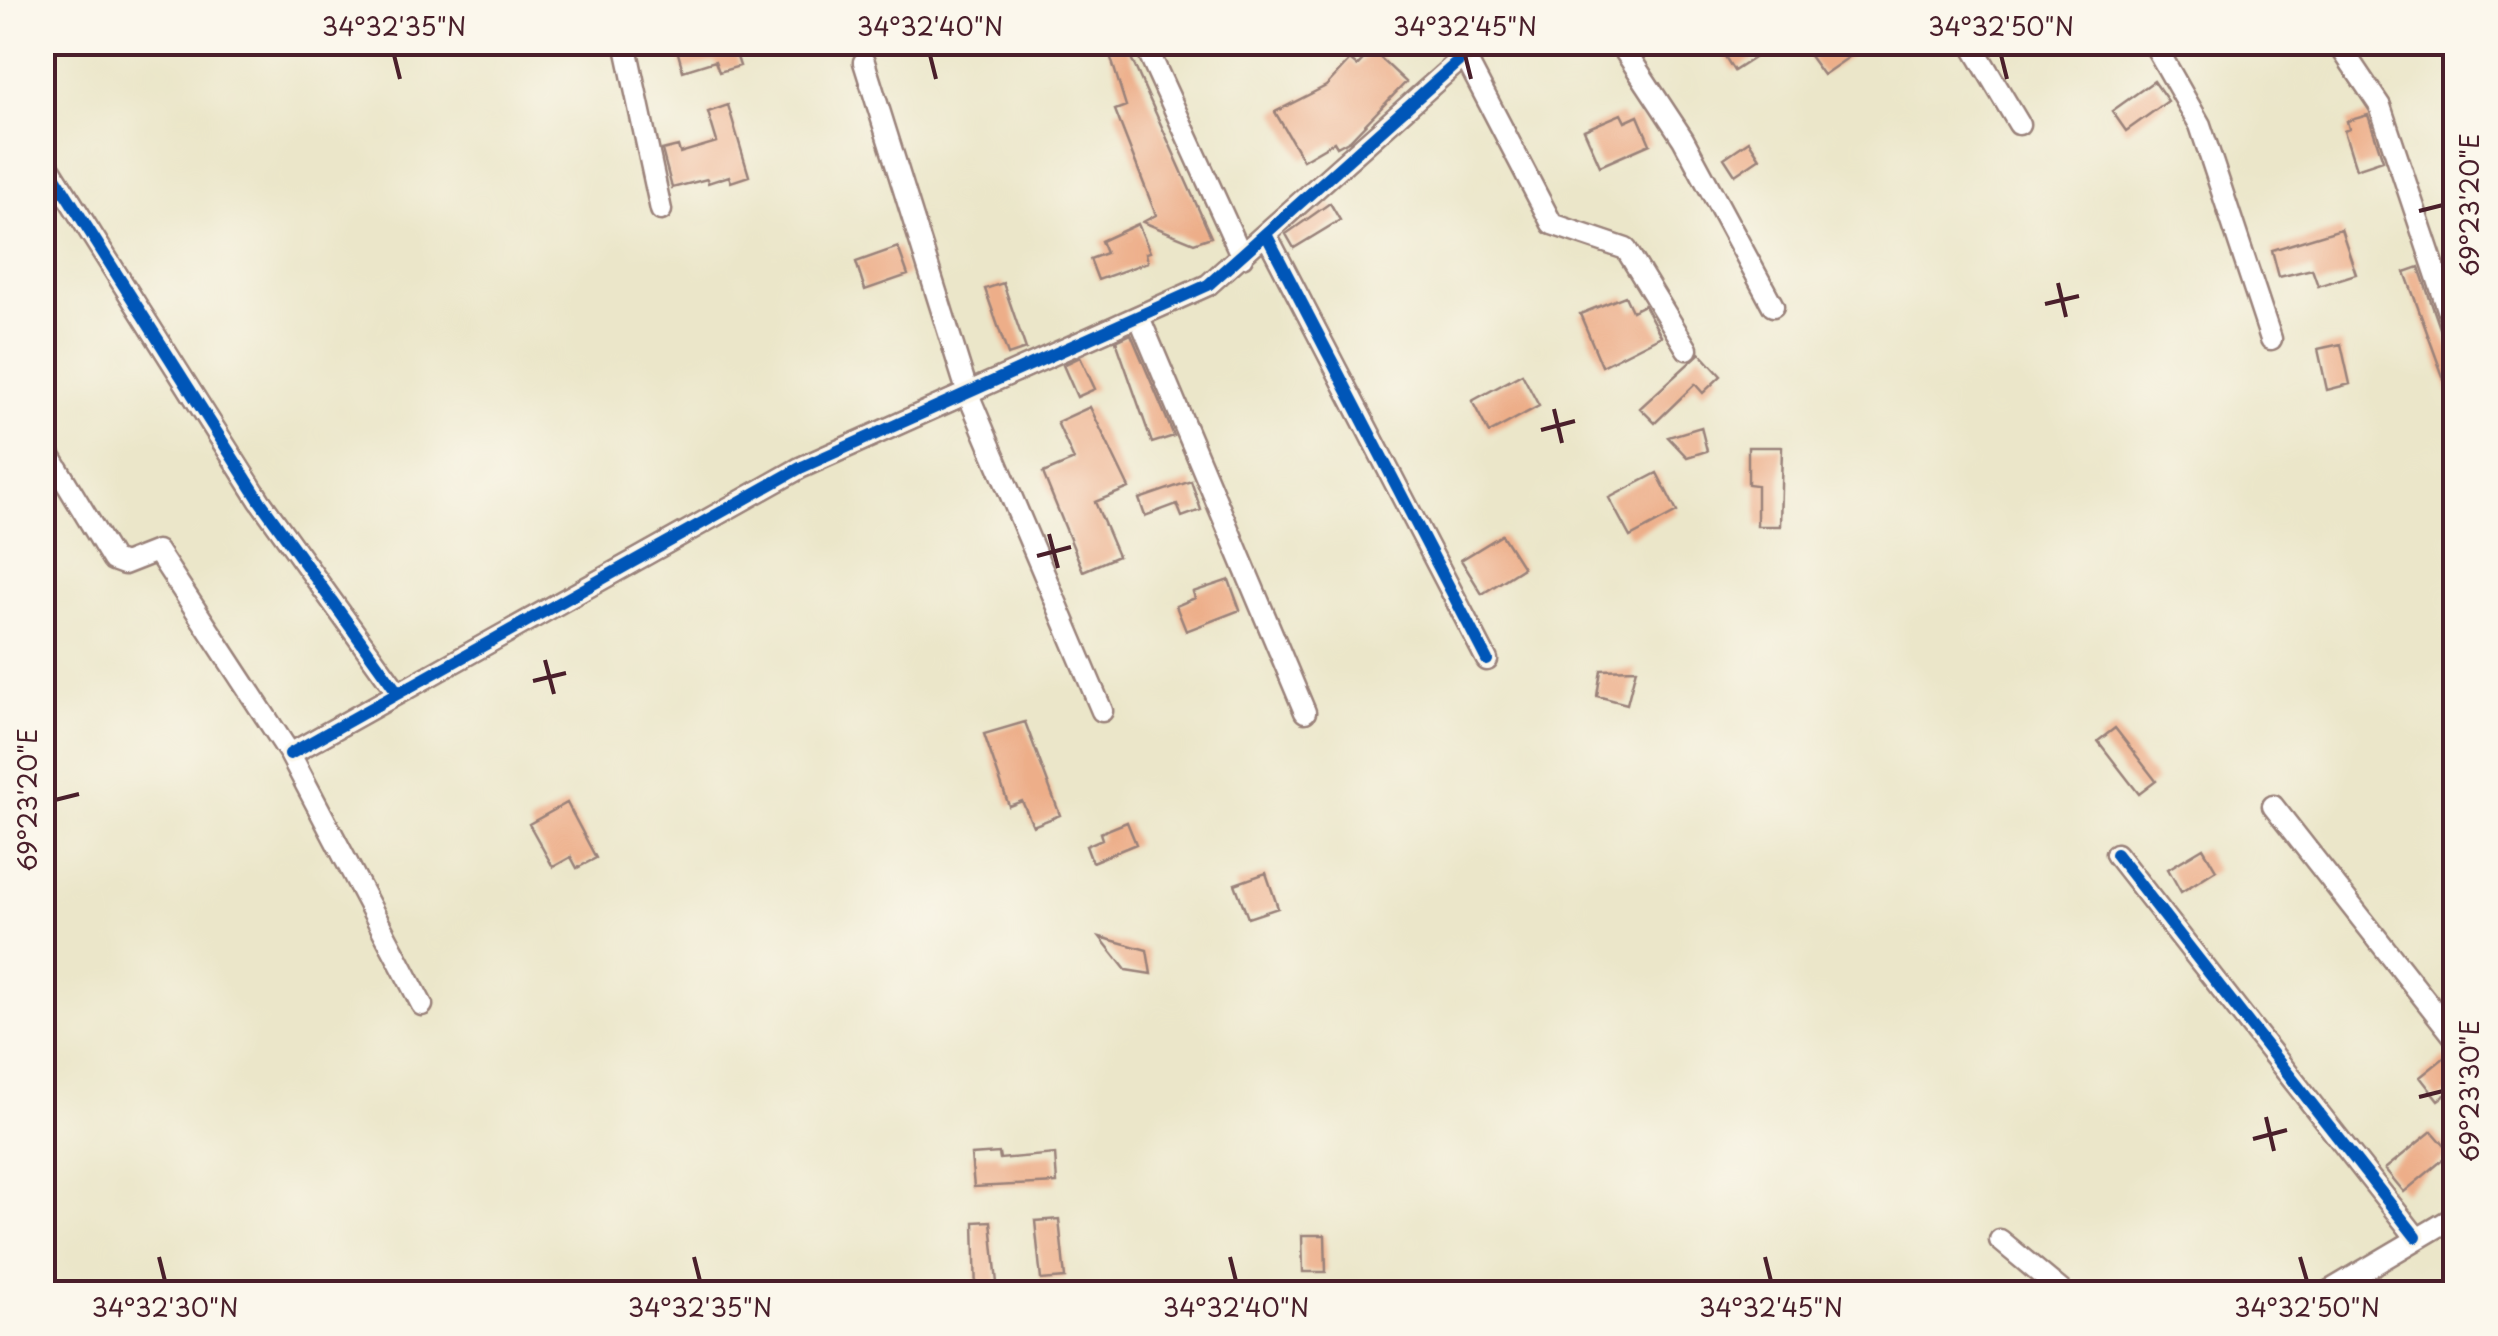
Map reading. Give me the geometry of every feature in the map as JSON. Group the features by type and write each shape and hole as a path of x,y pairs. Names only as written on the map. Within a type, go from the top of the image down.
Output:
{"street":[{"path":"625,42 661,210"},
{"path":"1144,42 1242,256"},
{"path":"1619,42 1683,139 1774,306"},
{"path":"1970,42 2019,124"},
{"path":"2153,42 2200,124 2270,339"},
{"path":"2337,42 2380,106 2456,333"},
{"path":"290,754 800,468 1208,285 1474,47 1552,224 1626,250 1687,349"},
{"path":"864,62 968,394 1102,711"},
{"path":"42,156 260,502 398,694"},
{"path":"1267,236 1487,660"},
{"path":"1139,317 1305,712"},
{"path":"42,443 113,560 124,564 157,551 290,754 422,1005"},
{"path":"2273,806 2456,1040"},
{"path":"2116,854 2416,1237"},
{"path":"2324,1294 2456,1216"},
{"path":"2000,1240 2066,1294"}],"building":[{"path":"675,42 760,42 760,47 736,54 740,66 719,72 715,61 683,71"},
{"path":"1106,42 1124,42 1211,237 1194,243 1143,222 1156,215 1115,110 1126,106"},
{"path":"1716,42 1745,42 1754,58 1734,71"},
{"path":"1799,42 1843,42 1852,55 1823,75"},
{"path":"1372,50 1406,82 1350,140 1337,147 1334,142 1303,160 1275,112 1326,86 1350,60 1357,66"},
{"path":"2154,81 2168,101 2126,131 2112,111"},
{"path":"728,105 749,176 731,182 729,176 708,183 707,179 672,188 662,150 678,146 680,153 717,142 708,112"},
{"path":"1621,114 1625,122 1638,116 1650,144 1600,166 1584,130"},
{"path":"2368,115 2383,160 2356,169 2344,131 2349,129 2347,121"},
{"path":"1749,141 1760,158 1735,175 1724,158"},
{"path":"1330,203 1340,220 1294,248 1286,234"},
{"path":"1138,224 1150,252 1146,253 1148,262 1098,280 1090,259 1106,253 1101,241"},
{"path":"2341,229 2356,274 2318,286 2312,269 2279,277 2272,250"},
{"path":"898,247 908,275 865,290 856,262"},
{"path":"2419,267 2443,337 2456,360 2456,412 2405,272"},
{"path":"1003,283 1026,349 1008,355 985,289"},
{"path":"1625,296 1632,311 1644,305 1661,336 1602,366 1580,314"},
{"path":"1131,334 1174,436 1152,443 1116,341"},
{"path":"2341,344 2350,384 2327,390 2318,349"},
{"path":"1700,353 1721,376 1703,393 1695,384 1655,423 1640,408"},
{"path":"1080,357 1095,389 1077,397 1063,365"},
{"path":"1522,374 1539,406 1489,433 1472,401"},
{"path":"1090,407 1129,488 1095,502 1118,556 1083,571 1043,473 1074,460 1057,422"},
{"path":"1701,427 1707,451 1687,457 1668,437"},
{"path":"1748,447 1782,447 1780,526 1757,526 1757,485 1748,484"},
{"path":"1657,473 1677,512 1630,537 1609,498"},
{"path":"1191,481 1201,510 1182,517 1177,504 1145,516 1139,499"},
{"path":"1502,535 1523,568 1482,594 1461,560"},
{"path":"1229,580 1240,610 1186,631 1176,606 1195,598 1193,592"},
{"path":"1636,669 1627,704 1597,696 1601,670"},
{"path":"1025,722 1060,815 1033,826 1022,801 1009,806 984,734"},
{"path":"2115,728 2156,781 2139,794 2098,741"},
{"path":"567,803 596,858 577,868 571,857 553,867 529,824"},
{"path":"1127,822 1136,844 1092,862 1086,846 1102,839 1100,833"},
{"path":"2203,848 2216,870 2181,892 2168,869"},
{"path":"1266,873 1278,908 1248,918 1235,884"},
{"path":"1100,937 1147,950 1151,974 1126,970"},
{"path":"2445,1057 2456,1071 2456,1087 2438,1100 2420,1077"},
{"path":"2432,1131 2451,1153 2404,1192 2385,1169"},
{"path":"999,1153 1000,1159 1055,1154 1057,1183 974,1187 971,1155"},
{"path":"1059,1219 1065,1278 1041,1280 1035,1221"},
{"path":"991,1221 998,1294 976,1294 974,1222"},
{"path":"1302,1235 1325,1235 1326,1272 1303,1272"}],"cycle path":[{"path":"290,754 800,468 1208,285 1480,42"},
{"path":"42,156 260,501 398,693"},
{"path":"1267,236 1487,660"},
{"path":"2116,854 2416,1237"}]}
